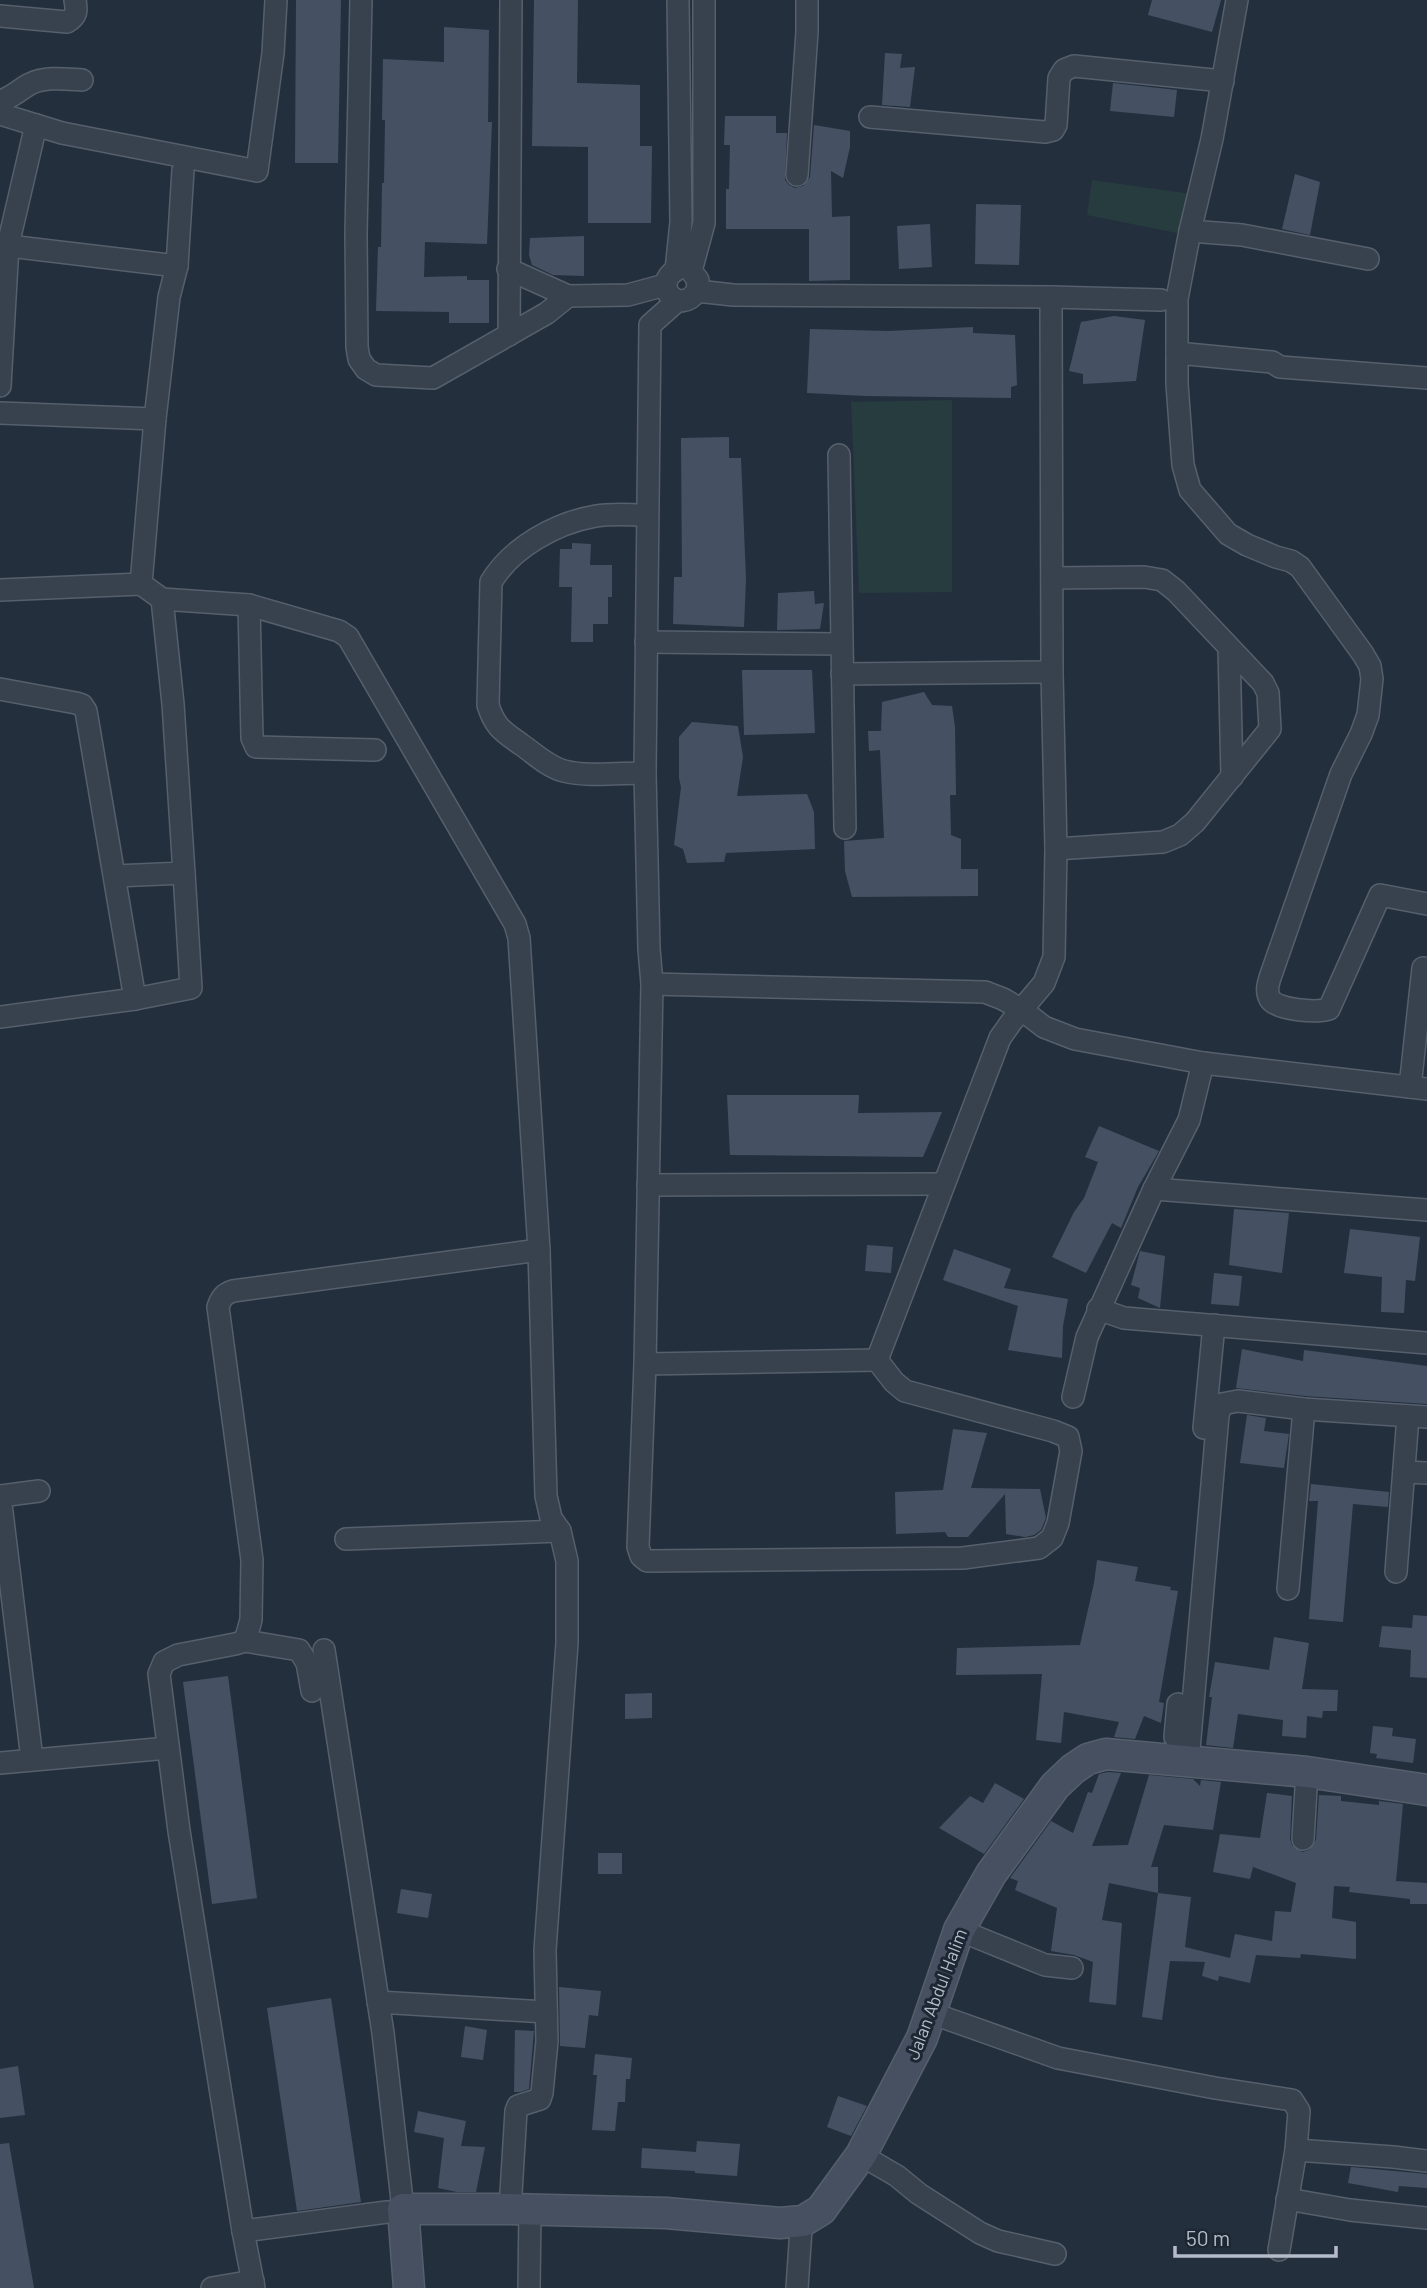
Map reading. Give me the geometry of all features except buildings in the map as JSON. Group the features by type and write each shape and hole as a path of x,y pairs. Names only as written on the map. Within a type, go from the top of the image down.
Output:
{"street":[{"path":"0,16 67,22 74,18 77,12 75,0"},
{"path":"0,114 62,133 257,171 270,80 276,0"},
{"path":"360,0 357,347 359,359 366,369 376,375 433,377 547,313 568,296"},
{"path":"509,335 511,0"},
{"path":"797,175 807,0"},
{"path":"1237,0 1212,139 1189,231 1177,299 1177,384 1183,465 1190,490 1228,534 1300,567 1363,654 1370,666 1372,679 1368,715 1362,734 1341,774 1272,972 1267,988 1268,996 1272,1002 1281,1006 1306,1010 1328,1009 1380,895 1427,904"},
{"path":"650,325 681,283 704,223 704,9 678,9 681,283"},
{"path":"870,117 1045,132 1053,130 1056,125 1059,78 1065,70 1074,66 1223,81"},
{"path":"0,101 41,80 82,80"},
{"path":"0,386 4,245 36,125"},
{"path":"141,584 155,419 169,297 177,266 183,170"},
{"path":"1189,231 1242,235 1368,259"},
{"path":"4,245 177,266"},
{"path":"508,269 568,296 628,295 681,283 733,295 1051,296 1161,300"},
{"path":"628,295 647,312 650,325 645,773 652,984 645,1364 638,1547 641,1556 647,1562 963,1558 1039,1548 1052,1538 1058,1523 1071,1451 1068,1437 905,1391 894,1382 877,1360"},
{"path":"877,1360 1000,1038 1044,983 1054,957 1056,849 1052,672 1051,296"},
{"path":"1177,353 1272,362 1280,367 1427,377"},
{"path":"0,413 155,419"},
{"path":"839,455 845,828"},
{"path":"645,773 565,772 551,766 503,732 493,720 488,705 491,582 499,568 526,547 559,527 598,516 646,515"},
{"path":"1052,578 1144,577 1162,580 1176,591 1264,683 1268,693 1270,729 1195,822 1180,835 1163,842 1056,849"},
{"path":"0,590 141,584 162,599 249,605 339,631 348,637 515,925 519,938 539,1250 546,1496 551,1518 560,1531 567,1561 567,1643 545,1950 547,2041 540,2099 518,2106 516,2111 520,2209 529,2288"},
{"path":"0,1017 135,999 191,988 173,704 162,599"},
{"path":"249,605 252,738 256,747 376,750"},
{"path":"646,642 842,644"},
{"path":"1229,648 1232,777"},
{"path":"842,674 1052,672"},
{"path":"0,689 82,705 86,711 135,999"},
{"path":"115,876 184,873"},
{"path":"652,984 985,992 1022,1010 1044,1027 1076,1040 1203,1063 1418,1088 1423,968"},
{"path":"1073,1397 1087,1337 1154,1189 1189,1120 1203,1063"},
{"path":"648,1185 943,1184"},
{"path":"1154,1189 1427,1210"},
{"path":"244,1641 251,1620 252,1560 218,1307 225,1293 539,1250"},
{"path":"1098,1309 1124,1318 1427,1343"},
{"path":"1182,1749 1214,1325"},
{"path":"645,1364 877,1360"},
{"path":"1182,1749 1220,1408 1223,1404 1238,1401 1304,1409 1417,1416 1404,1472 1396,1572"},
{"path":"1288,1589 1304,1409"},
{"path":"1404,1472 1427,1473"},
{"path":"33,1759 0,1496 39,1491"},
{"path":"346,1539 560,1531"},
{"path":"212,2288 254,2285 181,1845 159,1674 164,1662 178,1655 244,1641 299,1650 307,1663 312,1691"},
{"path":"324,1650 378,2002 395,2210 409,2288"},
{"path":"0,1763 169,1748"},
{"name":"Jalan Abdul Halim","path":"803,2221 821,2210 861,2155 922,2038 959,1930 991,1874 1055,1786 1073,1769 1088,1759 1106,1754 1182,1749 1427,1790"},
{"path":"1303,1839 1307,1772"},
{"path":"959,1930 1045,1965 1072,1968"},
{"path":"378,2002 546,2012"},
{"path":"931,2013 1058,2058 1292,2100 1298,2111 1296,2150 1279,2250"},
{"path":"1296,2150 1427,2161"},
{"path":"861,2155 908,2183 919,2194 980,2233 999,2241 1055,2255"},
{"path":"1287,2199 1350,2210 1427,2218"},
{"path":"243,2231 395,2210 520,2209 666,2213 780,2223 803,2221 797,2288"}],"green space":[{"path":"1092,180 1192,194 1182,234 1087,215"},
{"path":"952,400 952,592 859,593 851,402"}]}
